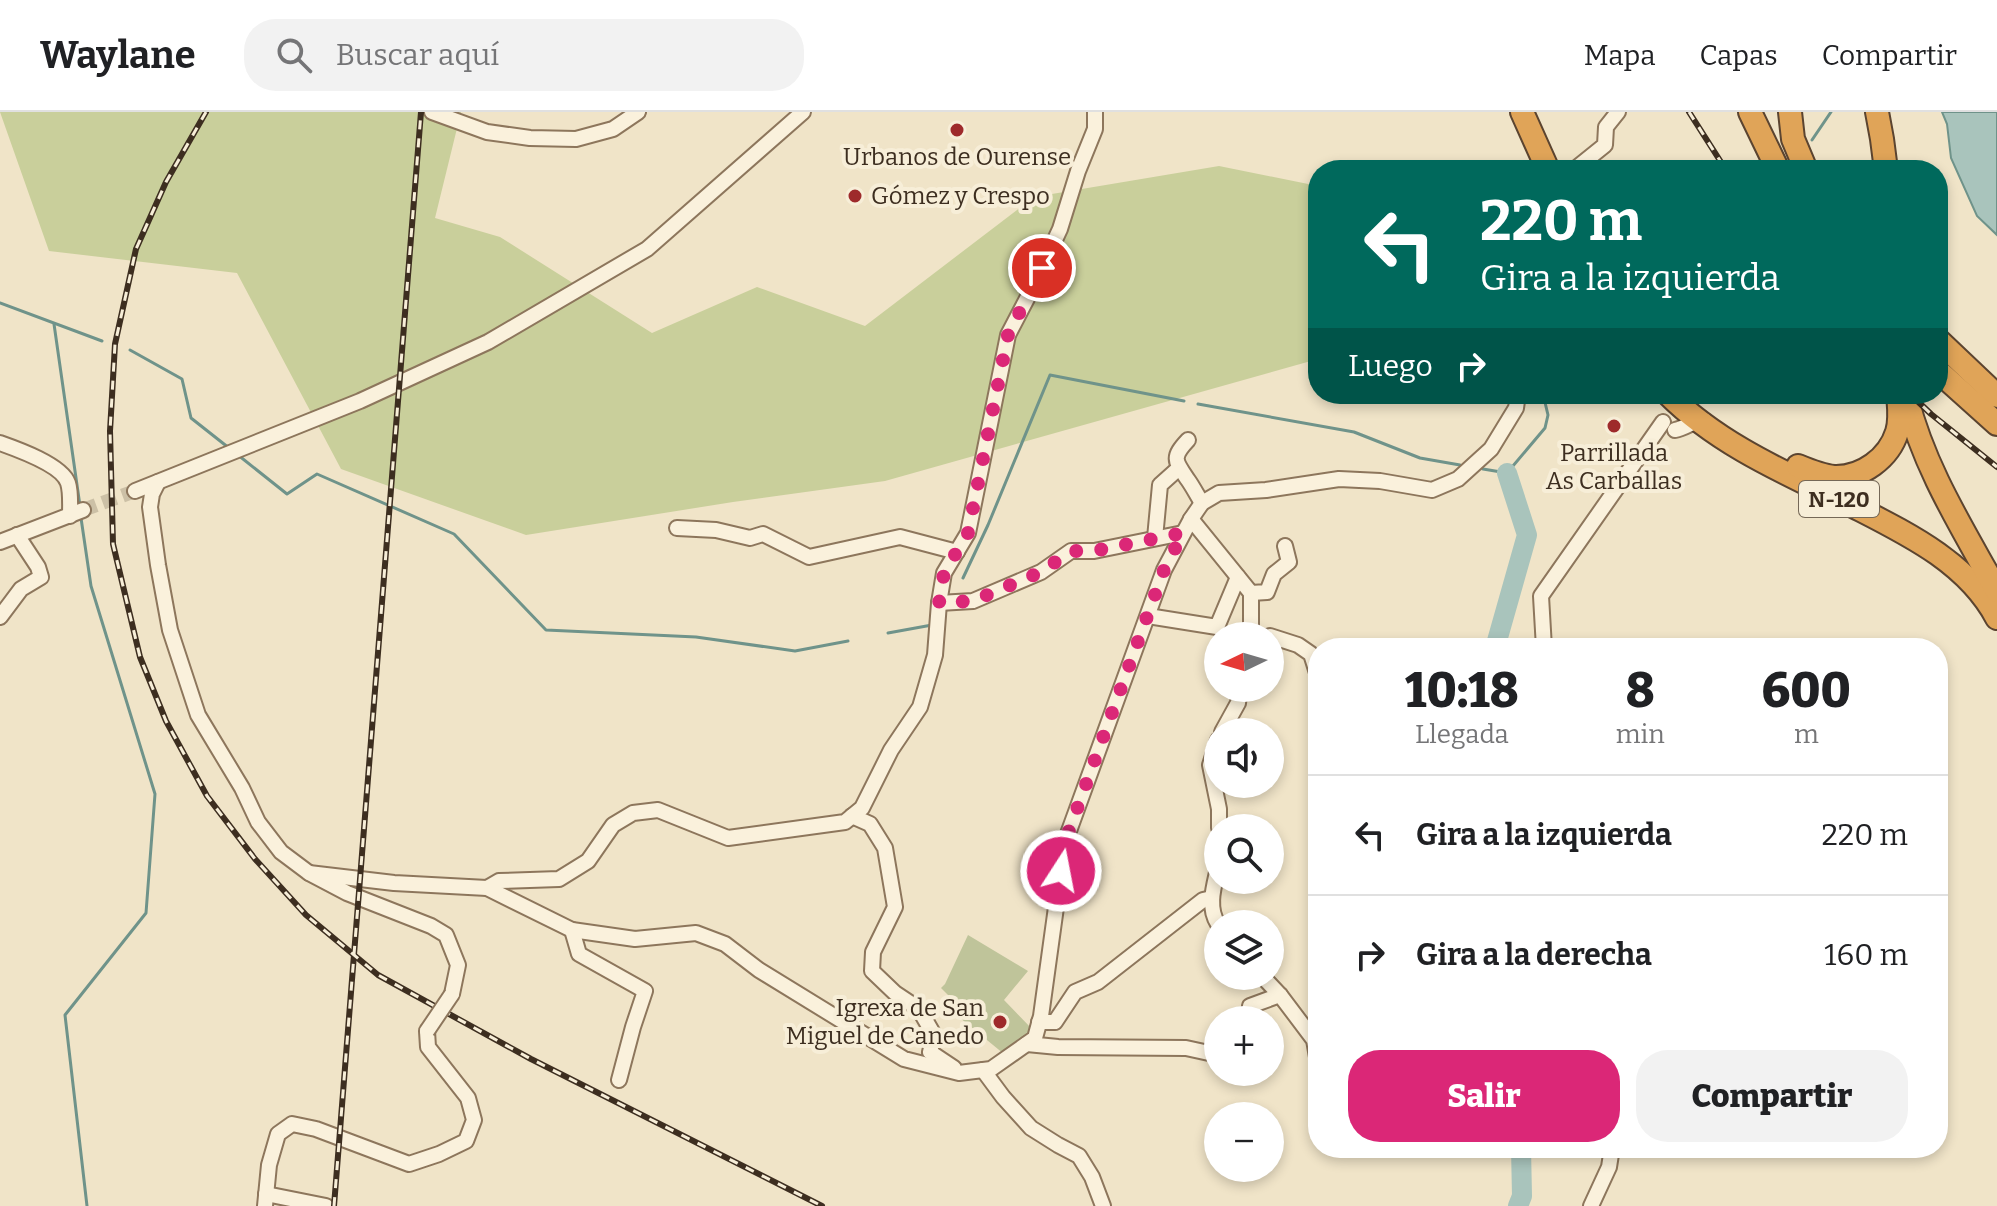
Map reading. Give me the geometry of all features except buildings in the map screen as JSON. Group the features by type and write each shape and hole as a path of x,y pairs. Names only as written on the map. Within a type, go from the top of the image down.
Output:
{"highway":[{"path":"1522,112 1544,160"},
{"path":"1750,112 1773,160"},
{"path":"1790,112 1793,139 1802,160"},
{"path":"1877,112 1885,160"},
{"path":"1948,349 1997,396"},
{"path":"1948,380 1997,424"},
{"name":"N-120","path":"1682,404 1705,420 1797,466 1819,474 1843,476 1866,470 1888,450 1897,433 1900,404"},
{"name":"N-120","path":"1904,404 1946,500 1997,591"},
{"name":"N-120","path":"1705,420 1716,434 1759,459 1905,532 1934,550 1964,575 1997,618"}],"street":[{"path":"440,113 487,132 530,138 576,139 613,129 638,112"},
{"path":"135,491 360,401 488,342 647,249 803,112"},
{"path":"487,888 499,881 559,879 588,861 613,825 633,813 658,810 728,838 845,822 862,808 891,750 920,707 935,655 944,573 968,533 1008,335 1060,229 1095,129 1095,112"},
{"path":"1586,160 1605,145 1606,127 1618,112"},
{"path":"309,873 394,883 487,888 572,930 635,939 696,933 725,944 759,970 904,1059 961,1073 991,1069 1035,1038 1065,842 1164,570 1202,503 1219,493 1266,490 1339,479 1380,481 1432,490 1458,479 1491,449 1517,404"},
{"path":"1543,638 1541,596 1669,426 1687,427 1705,420"},
{"path":"1188,440 1178,451 1176,459 1202,503"},
{"path":"0,443 58,470 66,478 77,513 0,542"},
{"path":"1155,538 1160,485 1179,468"},
{"path":"158,482 150,507 170,630 198,715 242,788 258,822 281,852 309,873 347,893 431,926 446,935 458,965 452,994 427,1031 428,1047 468,1098 474,1120 466,1141 409,1164 316,1129 292,1124 278,1134 269,1165 266,1200 326,1206"},
{"path":"939,603 973,601 1041,572 1071,551 1094,551 1155,538 1187,526"},
{"path":"1187,526 1251,593 1252,622"},
{"path":"677,528 716,530 750,538 763,534 809,557 900,537 957,552"},
{"path":"0,617 21,589 41,577 17,535"},
{"path":"1251,593 1267,592 1274,574 1289,562 1285,546"},
{"path":"1148,616 1217,627 1238,577"},
{"path":"1284,640 1308,652"},
{"path":"852,816 870,824 885,848 895,907 873,952 872,971 895,993 919,1009 934,1035 930,1052 961,1073"},
{"path":"1213,894 1213,910"},
{"path":"1039,1022 1055,1022 1075,992 1098,982 1203,900 1212,898"},
{"path":"572,930 579,954 645,991 619,1080"},
{"path":"1275,990 1308,1032"},
{"path":"1250,1006 1280,995"},
{"path":"1027,1044 1186,1048 1204,1052"},
{"path":"983,1070 1031,1128 1079,1156 1092,1177 1103,1206"},
{"path":"1591,1206 1610,1158"}],"green space":[{"path":"0,112 461,112 435,218 500,237 652,333 757,287 865,326 1034,197 1219,166 1308,184 1308,362 885,481 526,535 341,469 237,273 49,251"},
{"path":"968,935 1028,971 1004,1000 1032,1029 1004,1054 954,1013 959,1006 941,988"}],"water":[{"path":"1942,112 1997,112 1997,235 1977,216 1951,158 1947,124"}],"waterway":[{"path":"1812,140 1831,112"},
{"path":"0,303 102,341"},
{"path":"54,324 80,506"},
{"path":"130,350 182,379 191,418 229,448"},
{"path":"963,578 1050,375 1184,401"},
{"path":"1198,404 1354,432 1420,458 1460,465"},
{"path":"1483,469 1507,473 1545,428 1548,415 1545,404"},
{"path":"238,455 287,494 317,474 454,534 546,630 696,637 795,651 848,641"},
{"path":"1498,638 1527,535 1507,473"},
{"path":"81,518 91,586 155,794 146,913 65,1015 87,1206"},
{"path":"888,633 932,625"},
{"path":"1518,1206 1522,1196 1521,1158"}],"tunnel":[{"path":"83,510 135,491"}],"railway":[{"path":"206,112 166,182 136,249 115,344 110,431 113,544 140,657 166,721 207,796 255,859 306,915 378,975 531,1059 822,1206"},
{"path":"334,1206 421,112"},
{"path":"1689,112 1720,160"},
{"path":"1920,404 1997,467"}],"place":[{"name":"Urbanos de Ourense","path":"957,130"},
{"name":"Gómez y Crespo","path":"855,196"},
{"name":"Parrillada As Carballas","path":"1614,426"},
{"name":"Igrexa de San Miguel de Canedo","path":"1000,1022"}],"route":[{"path":"1042,268 1008,335 968,533 944,573 939,603 973,601 1041,572 1071,551 1094,551 1183,533 1164,570 1065,842 1061,871"}]}
